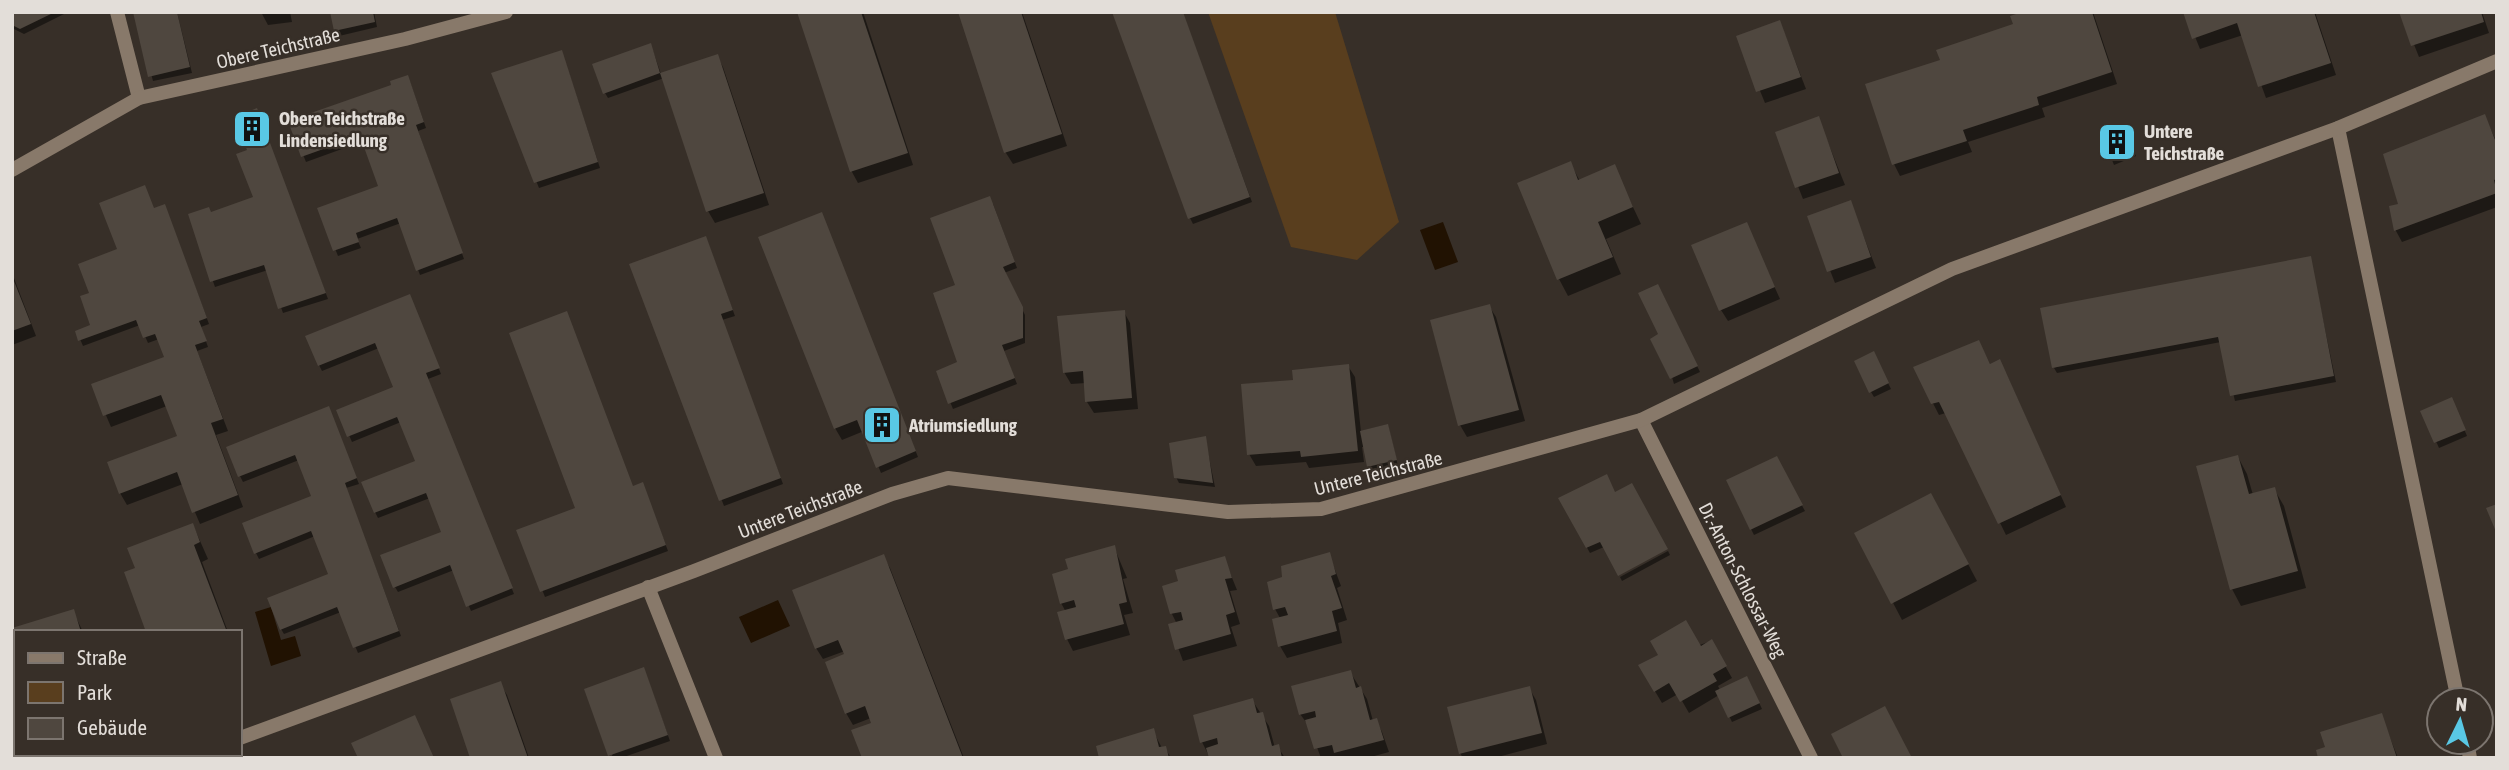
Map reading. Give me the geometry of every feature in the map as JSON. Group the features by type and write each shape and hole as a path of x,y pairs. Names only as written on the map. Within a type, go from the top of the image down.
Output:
{"street":[{"path":"117,12 139,98"},
{"name":"Obere Teichstraße","path":"12,170 139,98 405,39 506,12"},
{"name":"Untere Teichstraße","path":"242,737 892,494 948,478 1228,512 1321,509 1641,420 1952,269 2338,128 2497,61"},
{"path":"2338,128 2455,686"},
{"name":"Dr.-Anton-Schlossar-Weg","path":"1641,420 1811,758"},
{"path":"648,587 716,758"}],"green space":[{"path":"1208,12 1335,12 1399,222 1357,260 1291,247"}],"shaded area":[{"path":"1443,222 1458,262 1435,270 1420,230"},
{"path":"778,600 790,626 751,643 739,617"},
{"path":"271,607 281,640 295,636 301,656 271,666 255,612"}],"building":[{"path":"12,12 55,12 20,29 12,25"},
{"path":"133,12 177,12 190,67 148,77"},
{"path":"330,12 373,12 375,22 334,31"},
{"path":"797,12 861,12 908,153 850,172"},
{"path":"958,12 1021,12 1062,134 1004,153"},
{"path":"1112,12 1183,12 1250,197 1188,219"},
{"path":"2022,12 2092,12 2112,72 2037,97 2039,105 1963,130 1967,141 1892,165 1865,84 1940,60 1936,50 2013,24 2010,16"},
{"path":"2183,12 2314,12 2331,63 2258,87 2237,23 2192,39"},
{"path":"2399,12 2481,12 2484,22 2411,46"},
{"path":"1780,20 1801,77 1756,92 1736,36"},
{"path":"651,43 660,73 603,94 592,64"},
{"path":"562,50 598,162 534,183 491,73"},
{"path":"718,54 764,193 706,212 660,73"},
{"path":"408,75 424,122 416,125 463,253 416,271 397,218 356,233 359,242 333,251 317,208 378,186 360,136 301,157 288,121 391,85 390,81"},
{"path":"257,108 326,293 278,309 264,265 210,282 188,214 209,207 211,212 253,197 236,154 247,150 234,117"},
{"path":"2485,114 2497,145 2497,179 2494,180 2497,193 2394,231 2389,206 2398,204 2383,154"},
{"path":"1819,116 1839,173 1795,188 1775,132"},
{"name":"Untere Teichstraße","path":"2124,125 2134,150 2109,160 2099,134"},
{"path":"1571,161 1578,180 1615,164 1633,207 1598,222 1613,257 1557,280 1517,183"},
{"path":"145,185 154,208 165,204 207,318 199,321 207,341 195,345 223,419 211,423 238,495 192,513 177,472 119,494 107,462 177,436 161,395 103,416 91,384 164,357 155,334 143,338 136,320 78,341 75,331 90,325 80,296 89,293 78,264 117,249 99,203"},
{"path":"990,196 1015,262 1003,267 1023,307 1023,338 1002,345 1015,378 948,404 936,371 957,362 933,293 955,285 930,218"},
{"path":"1851,200 1871,257 1827,272 1807,216"},
{"path":"822,212 916,451 876,468 857,420 834,429 758,237"},
{"path":"1747,222 1775,287 1719,311 1691,245"},
{"path":"706,236 733,310 721,314 781,478 719,501 629,264"},
{"path":"2311,256 2334,376 2230,396 2218,337 2052,368 2040,308"},
{"path":"12,276 31,324 12,331"},
{"path":"1658,284 1698,366 1670,379 1650,339 1658,334 1638,293"},
{"path":"410,294 440,368 426,373 513,588 466,607 450,565 393,588 380,555 441,532 426,493 374,513 361,482 415,461 397,417 347,437 336,410 393,387 375,343 318,366 305,336"},
{"path":"1490,304 1519,410 1458,426 1430,320"},
{"path":"1125,310 1132,398 1085,402 1083,371 1063,373 1057,316"},
{"path":"567,311 633,486 643,482 666,545 540,592 516,530 575,508 509,333"},
{"path":"1979,340 1990,364 2000,359 2061,495 1998,524 1939,402 1931,404 1913,367"},
{"path":"1874,351 1889,383 1869,393 1854,361"},
{"path":"1349,364 1358,451 1301,457 1300,451 1247,455 1241,384 1293,380 1292,370"},
{"path":"2452,397 2466,430 2434,443 2420,411"},
{"path":"329,406 357,478 345,483 399,631 353,648 337,607 280,630 267,598 328,574 311,531 254,554 242,523 311,496 295,455 238,477 226,447"},
{"path":"1388,424 1397,460 1367,467 1360,431"},
{"path":"1206,436 1213,483 1174,478 1169,443"},
{"path":"2238,455 2249,494 2275,487 2298,571 2230,590 2196,466"},
{"path":"1777,456 1803,505 1750,530 1726,480"},
{"path":"1607,474 1615,492 1632,483 1668,549 1618,576 1600,542 1586,548 1558,498"},
{"path":"1931,493 1969,564 1891,604 1854,533"},
{"path":"2497,504 2497,534 2486,508"},
{"path":"193,523 200,542 194,545 226,630 145,630 124,572 135,568 127,548"},
{"path":"1115,545 1127,602 1119,604 1124,624 1065,640 1057,612 1076,607 1074,600 1060,604 1052,574 1068,569 1065,559"},
{"path":"1330,552 1336,574 1331,576 1342,608 1332,611 1337,631 1278,647 1272,619 1288,615 1285,607 1273,610 1267,582 1282,577 1281,566"},
{"path":"884,554 963,758 862,758 851,730 871,723 865,706 845,714 825,662 844,654 838,640 815,649 792,590"},
{"path":"1225,556 1232,578 1225,579 1235,612 1226,615 1231,634 1175,650 1168,624 1183,620 1181,612 1170,614 1162,586 1178,581 1175,570"},
{"path":"74,609 80,630 14,630 14,647 12,628"},
{"path":"1686,620 1701,646 1712,639 1727,666 1713,674 1717,681 1680,702 1669,683 1654,692 1638,665 1658,655 1650,641"},
{"path":"644,667 668,735 608,756 584,689"},
{"path":"1351,670 1356,688 1361,686 1370,720 1377,718 1384,740 1334,753 1332,745 1314,749 1305,720 1316,717 1315,711 1299,715 1291,686"},
{"path":"1747,676 1760,703 1728,718 1715,691"},
{"path":"501,681 528,758 470,758 450,699"},
{"path":"1530,686 1542,733 1459,754 1447,707"},
{"path":"1253,698 1257,713 1263,712 1272,746 1279,744 1282,758 1209,758 1206,748 1218,744 1217,738 1200,743 1193,715"},
{"path":"1885,706 1912,758 1843,758 1831,734"},
{"path":"2382,713 2397,758 2318,758 2316,750 2325,747 2320,732"},
{"path":"415,715 434,758 358,758 351,743"},
{"path":"1154,728 1159,747 1166,746 1169,758 1099,758 1096,746"}],"place":[{"name":"Obere Teichstraße Lindensiedlung","path":"252,129"},
{"name":"Untere Teichstraße","path":"2117,142"},
{"name":"Atriumsiedlung","path":"882,425"}]}
